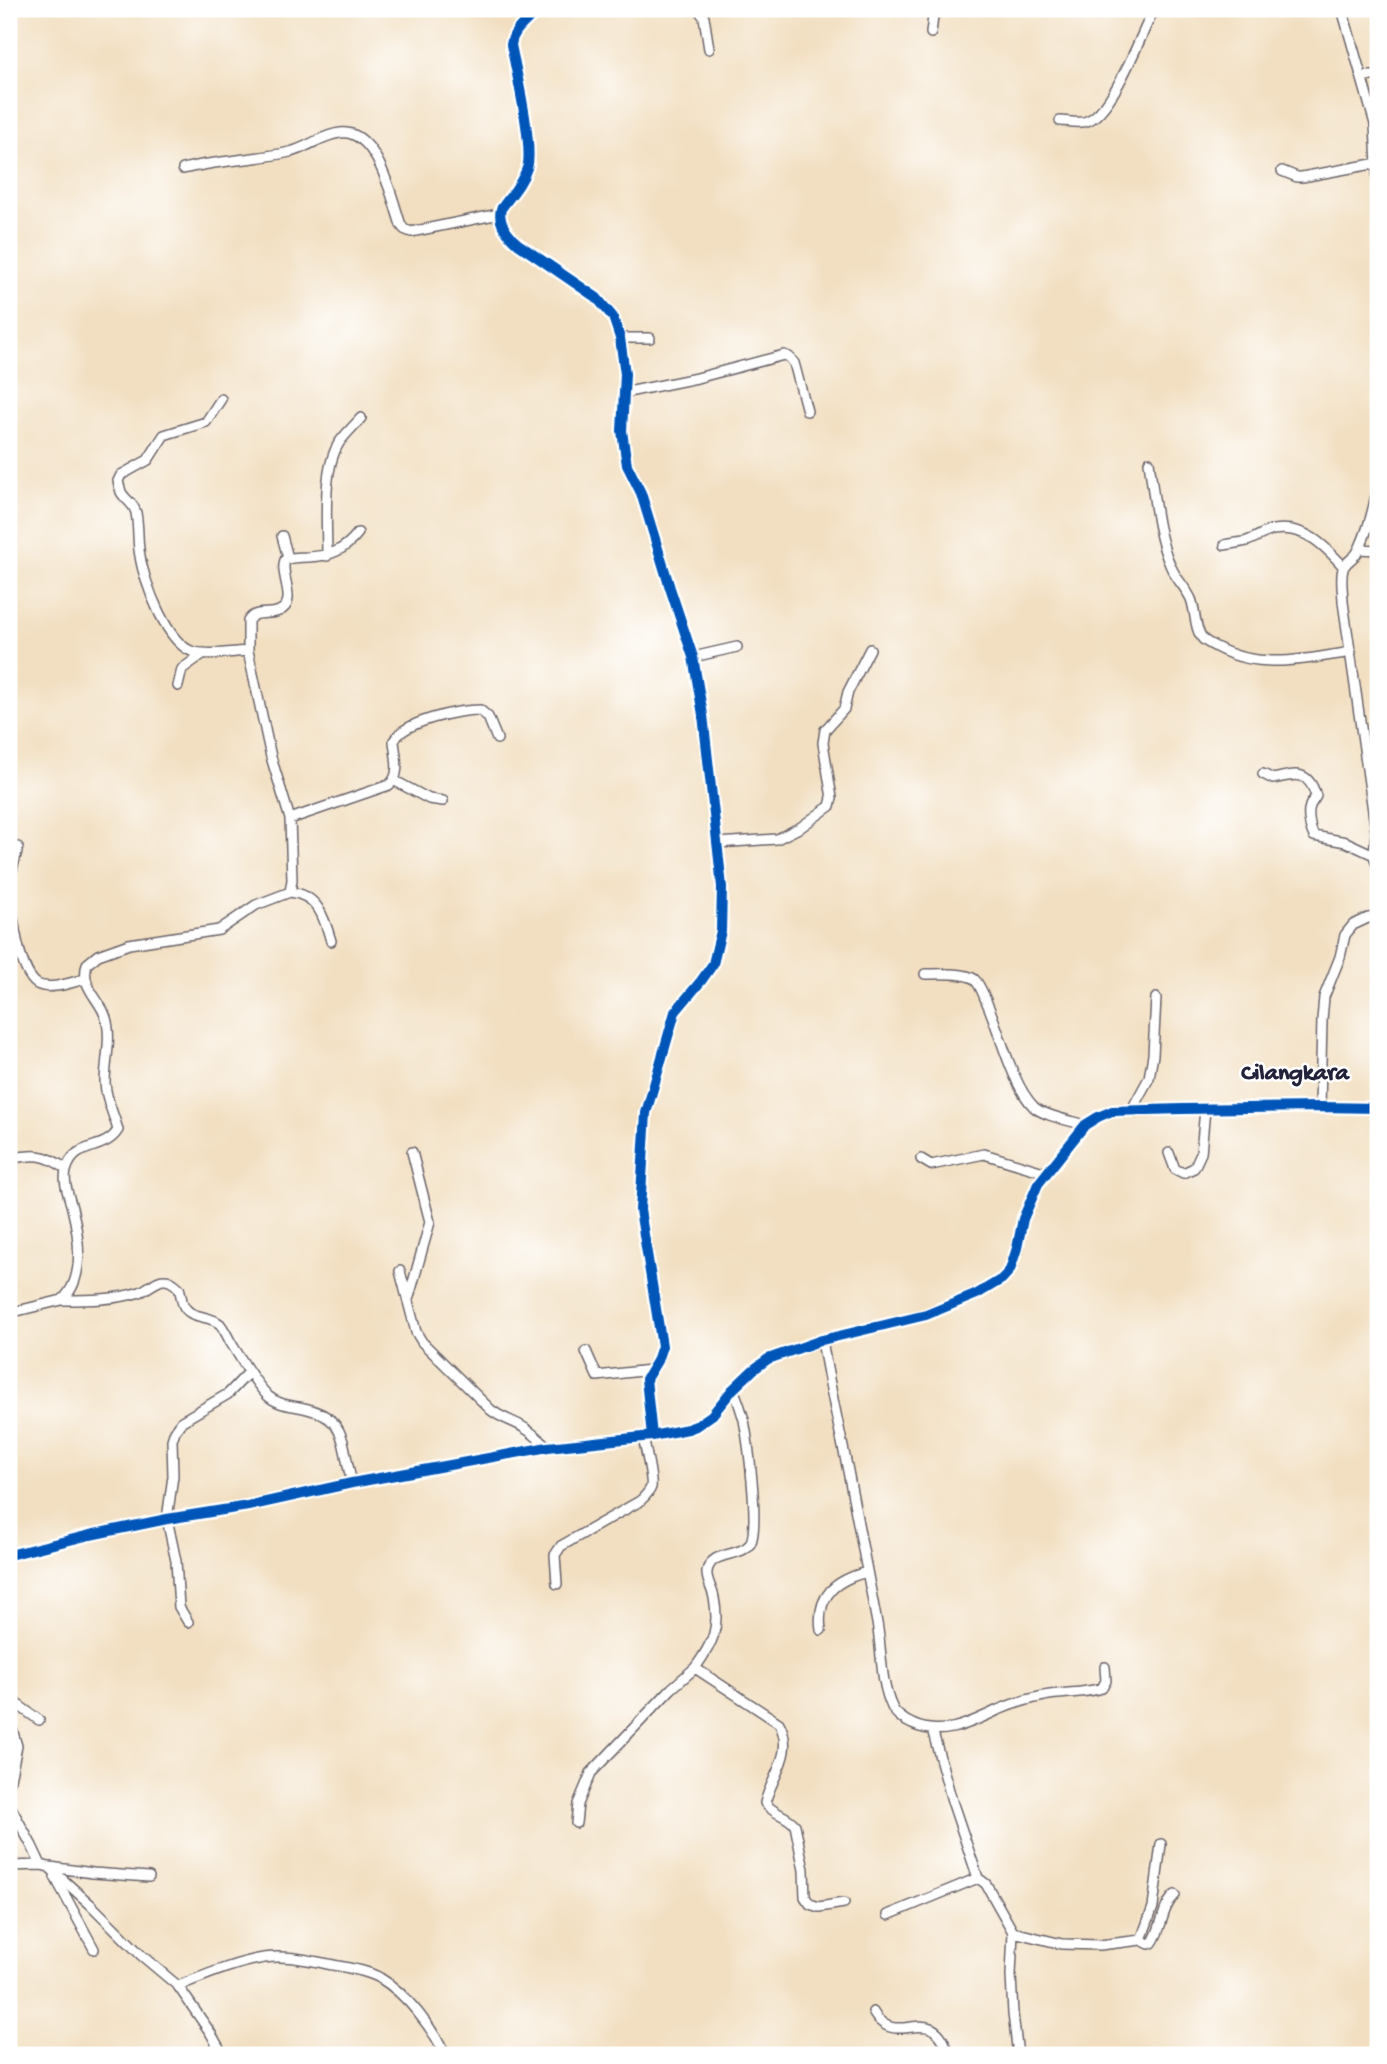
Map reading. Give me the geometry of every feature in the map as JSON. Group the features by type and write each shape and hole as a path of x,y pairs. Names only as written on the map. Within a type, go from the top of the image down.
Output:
{"street":[{"path":"537,9 512,36 529,162 522,181 499,214 501,222 518,244 605,307 613,317 620,338 625,374 622,431 627,465 641,493 694,657 704,715 723,887 720,931 713,964 675,1012 644,1128 640,1210 662,1346 646,1382 647,1437 652,1486 640,1501 561,1546 555,1555 557,1584"},
{"path":"698,9 704,17 709,49"},
{"path":"931,33 934,9"},
{"path":"1060,121 1084,122 1100,112 1115,90 1154,9"},
{"path":"1342,9 1375,124 1378,187"},
{"path":"1362,76 1378,76"},
{"path":"183,169 294,151 341,132 352,133 364,140 379,163 401,225 407,231 499,214"},
{"path":"1282,171 1303,177 1378,163"},
{"path":"620,338 650,338"},
{"path":"623,393 696,378 784,355 794,363 807,411"},
{"path":"221,399 210,419 201,425 164,435 148,460 121,475 118,481 123,495 136,511 142,566 158,610 173,636 192,652 248,651"},
{"path":"327,556 328,472 340,441 361,418"},
{"path":"1149,462 1157,520 1171,568 1191,599 1199,633 1205,641 1229,654 1261,660 1289,661 1351,652"},
{"path":"1343,566 1359,549 1370,517 1378,478"},
{"path":"1225,545 1247,541 1271,530 1286,530 1311,536 1324,545 1343,566 1343,602 1376,832 1374,856 1378,869"},
{"path":"290,892 290,819 271,757 248,651 248,621 250,616 276,612 287,604 289,598 283,563 288,558 327,556 344,548 358,533"},
{"path":"282,536 288,558"},
{"path":"1359,549 1378,550"},
{"path":"694,657 737,648"},
{"path":"718,843 777,839 801,827 830,806 832,798 822,743 824,735 829,725 844,709 848,692 870,649"},
{"path":"178,686 182,669 204,653"},
{"path":"290,819 395,781 397,773 394,741 400,733 416,725 458,712 480,710 488,717 496,739"},
{"path":"1263,774 1273,779 1293,774 1302,777 1315,793 1309,812 1310,829 1314,836 1346,842 1374,856"},
{"path":"395,781 429,799 443,802"},
{"path":"18,847 11,875 11,902 22,958 30,978 36,983 51,986 85,979"},
{"path":"62,1300 69,1294 78,1270 78,1241 65,1185 66,1169 72,1155 110,1140 118,1130 105,1087 108,1028 106,1015 91,995 85,979 87,964 111,949 219,930 256,905 290,892 303,894 313,903 324,916 331,940"},
{"path":"1320,1107 1324,997 1340,957 1345,935 1353,925 1378,917"},
{"path":"925,974 966,976 974,980 984,995 1020,1085 1033,1106 1046,1113 1085,1125"},
{"path":"1131,1111 1149,1078 1156,998"},
{"path":"9,1555 166,1519 248,1506 352,1483 548,1447 647,1437 688,1429 705,1421 752,1370 768,1359 822,1340 926,1315 977,1294 1002,1279 1010,1270 1023,1219 1038,1184 1085,1125 1112,1111 1378,1108"},
{"path":"1169,1153 1175,1169 1182,1173 1194,1168 1200,1153 1205,1109"},
{"path":"408,1299 430,1222 412,1153"},
{"path":"921,1159 931,1165 984,1154 1047,1173"},
{"path":"9,1159 37,1155 53,1159 66,1169"},
{"path":"400,1271 416,1332 422,1342 498,1416 527,1429 548,1447"},
{"path":"9,1313 62,1300 125,1297 165,1280 180,1288 183,1306 190,1313 220,1324 248,1373 269,1396 277,1402 324,1414 333,1421 339,1428 352,1483"},
{"path":"822,1340 892,1709 914,1725 932,1729 955,1729 1016,1703 1102,1688 1106,1681 1105,1667"},
{"path":"586,1352 597,1376 650,1370"},
{"path":"188,1622 179,1607 176,1561 166,1519 173,1476 171,1447 175,1431 182,1421 236,1387 248,1373"},
{"path":"576,1823 578,1804 591,1773 671,1689 695,1668 711,1643 717,1629 714,1598 707,1574 710,1565 716,1558 747,1547 752,1541 753,1500 744,1420 733,1389"},
{"path":"821,1630 821,1609 830,1590 848,1577 867,1572"},
{"path":"695,1668 779,1723 785,1734 785,1746 777,1777 765,1803 769,1809 791,1819 795,1825 804,1870 805,1897 810,1904 819,1906 844,1903"},
{"path":"9,1694 14,1702 39,1720"},
{"path":"9,1719 17,1746 9,1784"},
{"path":"932,1729 952,1801 978,1878 986,1884 1013,1933 1011,1983 1018,2055"},
{"path":"9,1804 94,1949"},
{"path":"1140,1940 1153,1907 1161,1844"},
{"path":"9,1866 149,1877"},
{"path":"47,1867 177,1986 205,2023 223,2055"},
{"path":"888,1915 978,1878"},
{"path":"1013,1933 1062,1944 1100,1945 1140,1940 1149,1944 1154,1941 1165,1909 1175,1895"},
{"path":"177,1986 233,1965 266,1958 288,1956 350,1968 379,1978 413,2006 434,2032 446,2055"},
{"path":"873,2012 880,2022 890,2027 919,2026 934,2029 944,2041 949,2055"}],"cycle path":[{"path":"537,9 518,30 511,45 524,108 529,158 516,190 501,209 502,224 518,244 597,298 613,317 620,338 625,374 622,431 627,465 641,493 693,657 703,715 722,887 721,931 713,964 675,1012 646,1113 640,1210 662,1346 646,1379 652,1436"},
{"path":"9,1555 90,1535 248,1506 352,1483 548,1447 652,1436 688,1429 712,1415 733,1389 768,1359 822,1340 926,1315 977,1294 1002,1279 1010,1270 1023,1219 1038,1184 1085,1125 1098,1117 1112,1111 1378,1108"}],"district":[{"name":"Cilangkara","path":"1295,1071"}]}
